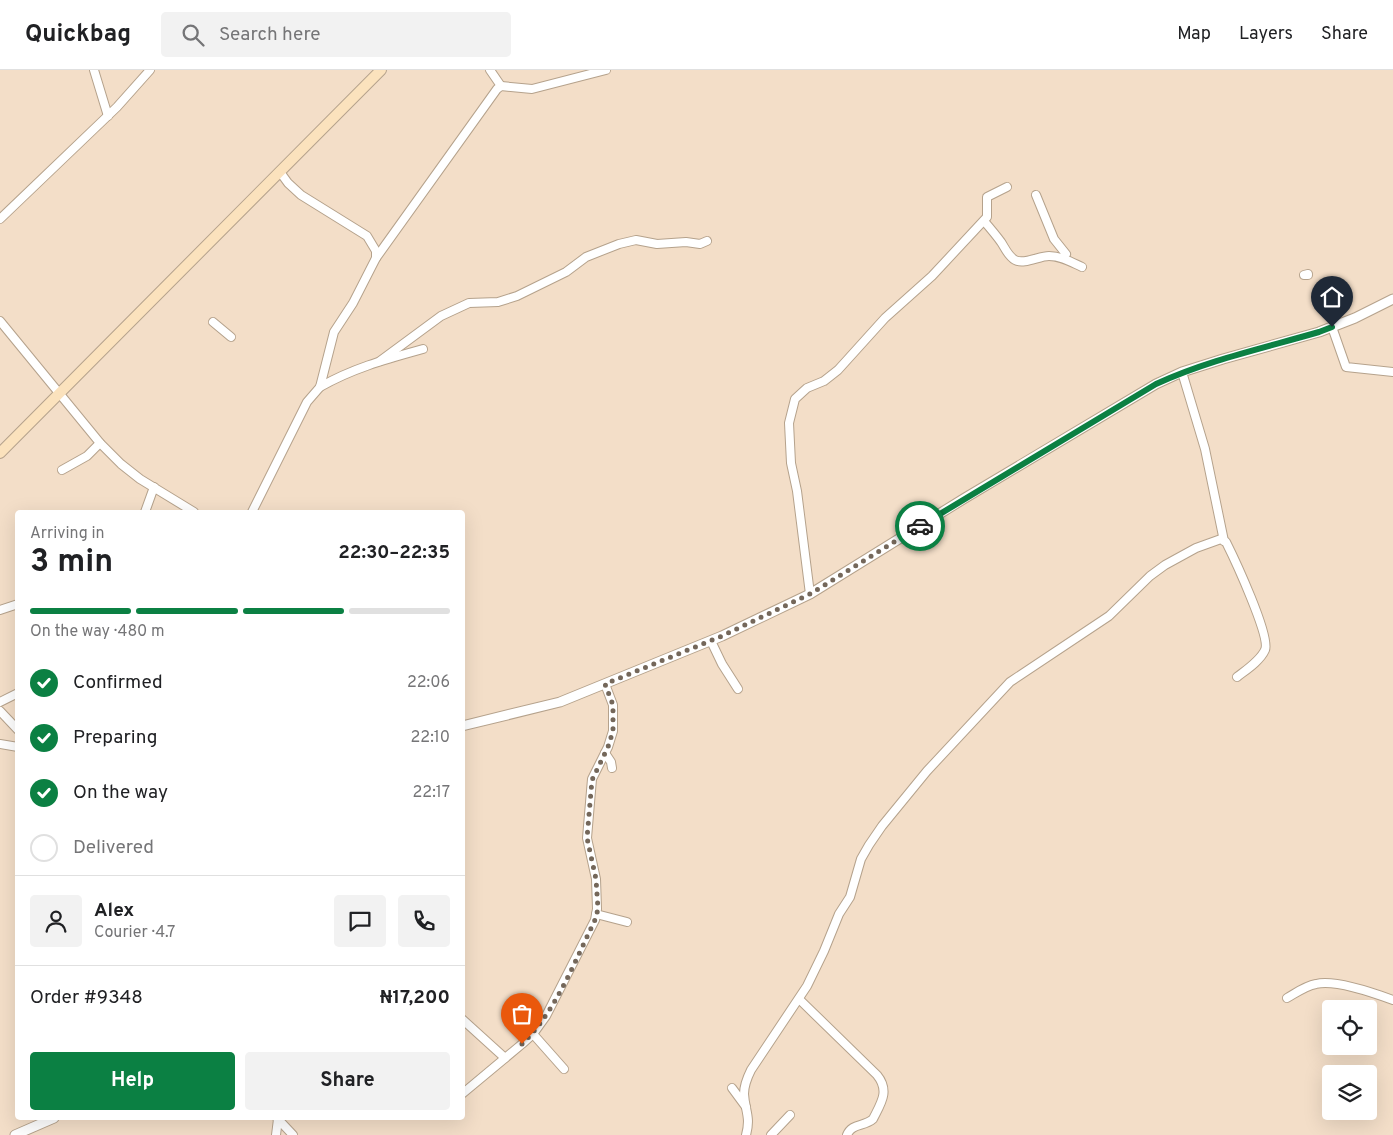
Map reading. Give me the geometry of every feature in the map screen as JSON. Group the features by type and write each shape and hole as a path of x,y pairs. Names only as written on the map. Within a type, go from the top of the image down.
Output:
{"main road":[{"path":"0,453 381,70"}],"street":[{"path":"94,70 108,116"},
{"path":"0,219 108,116 150,70"},
{"path":"490,70 501,86 532,90 606,70"},
{"path":"320,387 334,332 353,303 377,254 485,104 501,86"},
{"path":"280,172 288,183 301,195 367,236 377,254"},
{"path":"810,594 790,448 789,423 795,399 807,388 824,381 838,370 884,318 932,276 984,221 988,212 987,197 1008,187"},
{"path":"1036,195 1054,239 1066,254 1062,258"},
{"path":"984,221 1015,260 1024,261 1042,256 1062,258 1082,267"},
{"path":"380,361 441,316 470,303 498,302 517,296 566,272 586,257 619,244 636,240 657,244 686,242 700,244 707,241"},
{"path":"465,725 560,702 711,641 810,594 1156,384 1182,372 1223,358 1319,332 1393,299"},
{"path":"0,321 100,443 121,464 191,510"},
{"path":"213,322 231,337"},
{"path":"1332,327 1346,367 1393,372"},
{"path":"253,510 307,402 320,387 344,374 380,361 423,349"},
{"path":"1182,372 1205,449 1224,540 1243,579 1266,638 1265,651 1254,664 1237,677"},
{"path":"62,470 86,456 100,443"},
{"path":"146,510 154,487"},
{"path":"746,1135 748,1122 744,1094 750,1070 799,999 816,968 839,914 850,897 861,859 869,845 914,786 1002,689 1109,616 1165,564 1196,548 1216,540 1224,540"},
{"path":"0,610 15,605"},
{"path":"711,641 722,664 738,688"},
{"path":"465,1091 532,1034 546,1016 595,920 596,879 587,838 592,780 613,731 613,705 605,684"},
{"path":"0,702 15,694"},
{"path":"0,711 15,725"},
{"path":"0,744 15,746"},
{"path":"605,753 611,762 612,768"},
{"path":"596,914 627,922"},
{"path":"1287,998 1308,986 1318,983 1361,989 1393,1000"},
{"path":"799,999 877,1076 884,1088 884,1093 873,1119 852,1127 847,1135"},
{"path":"465,1022 505,1058"},
{"path":"532,1034 564,1069"},
{"path":"732,1088 747,1109"},
{"path":"771,1135 790,1115"},
{"path":"15,1135 49,1120"},
{"path":"276,1135 278,1120"},
{"path":"280,1120 293,1135"}],"way so far":[{"path":"522,1044 546,1016 595,920 598,909 596,879 587,838 592,780 608,747 613,731 613,705 605,684 722,636 810,594 920,526"}],"route":[{"path":"920,526 1156,384 1182,372 1223,358 1332,327"}]}
